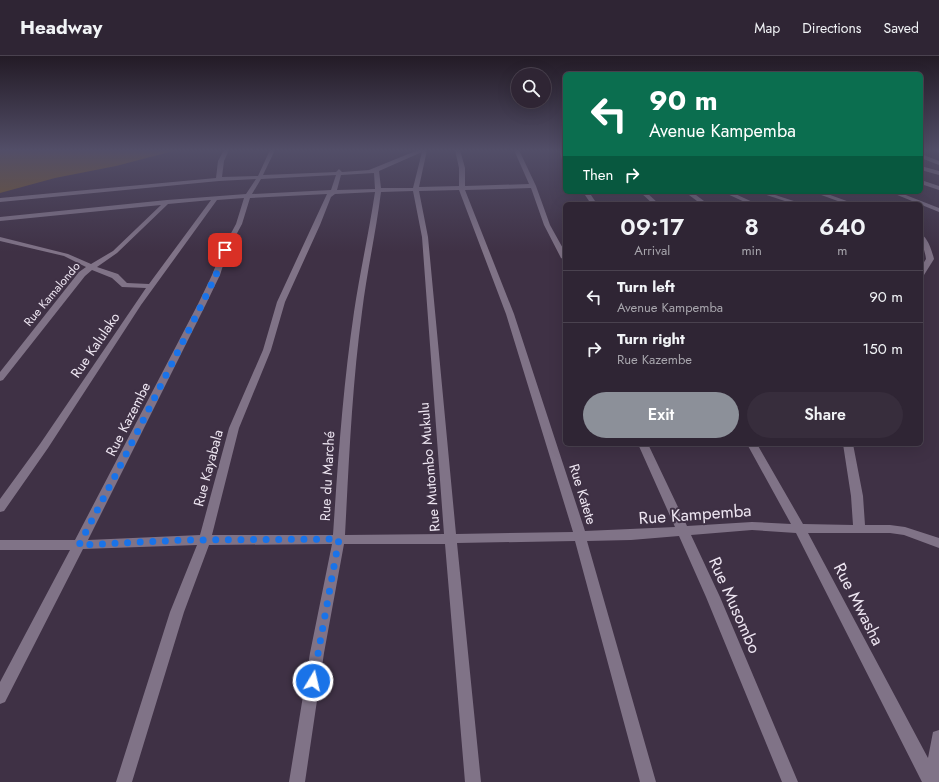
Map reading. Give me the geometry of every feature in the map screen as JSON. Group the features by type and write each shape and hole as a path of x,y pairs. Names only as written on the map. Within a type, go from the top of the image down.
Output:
{"street":[{"path":"0,200 168,184"},
{"name":"Rue Kazembe","path":"0,697 206,297 225,250 239,224 248,196 256,184"},
{"name":"Rue Kayabala","path":"124,782 178,612 205,540 234,428 267,350 281,302 317,225 328,196 333,192 336,184"},
{"name":"Rue du Marché","path":"297,782 317,653 339,539 347,407 358,311 374,222 377,184"},
{"name":"Rue Mutombo Mukulu","path":"417,184 416,189 425,236 450,539 473,782"},
{"name":"Rue Katete","path":"462,184 462,189 510,314 580,536 648,782"},
{"path":"927,184 939,188"},
{"path":"0,219 215,198 378,190 533,186 547,225 563,254"},
{"path":"644,194 654,202"},
{"path":"691,194 702,202"},
{"path":"731,194 749,202"},
{"path":"767,194 793,202"},
{"path":"822,194 846,202"},
{"path":"898,194 919,202"},
{"name":"Rue Kalulako","path":"0,508 44,446 150,286 215,198"},
{"name":"Rue Kamalondo","path":"0,378 77,280 91,267 116,252 167,202"},
{"path":"923,204 939,210"},
{"path":"0,239 58,252 115,276 125,285 150,286"},
{"path":"923,240 929,252 930,260 923,270"},
{"name":"Rue Musombo","path":"644,446 682,532 713,596 790,782"},
{"name":"Rue Mwasha","path":"753,446 799,528 931,782"},
{"path":"848,446 857,496 859,528"},
{"name":"Rue Kampemba","path":"0,545 79,545 205,540 450,539 580,536 682,532 734,527 829,530 859,528 898,530 939,543"},
{"path":"931,782 939,738"}],"shaded area":[{"path":"0,184 33,184 0,193"}],"route":[{"path":"225,250 216,275 202,304 79,545 184,540 339,539 313,681"}]}
